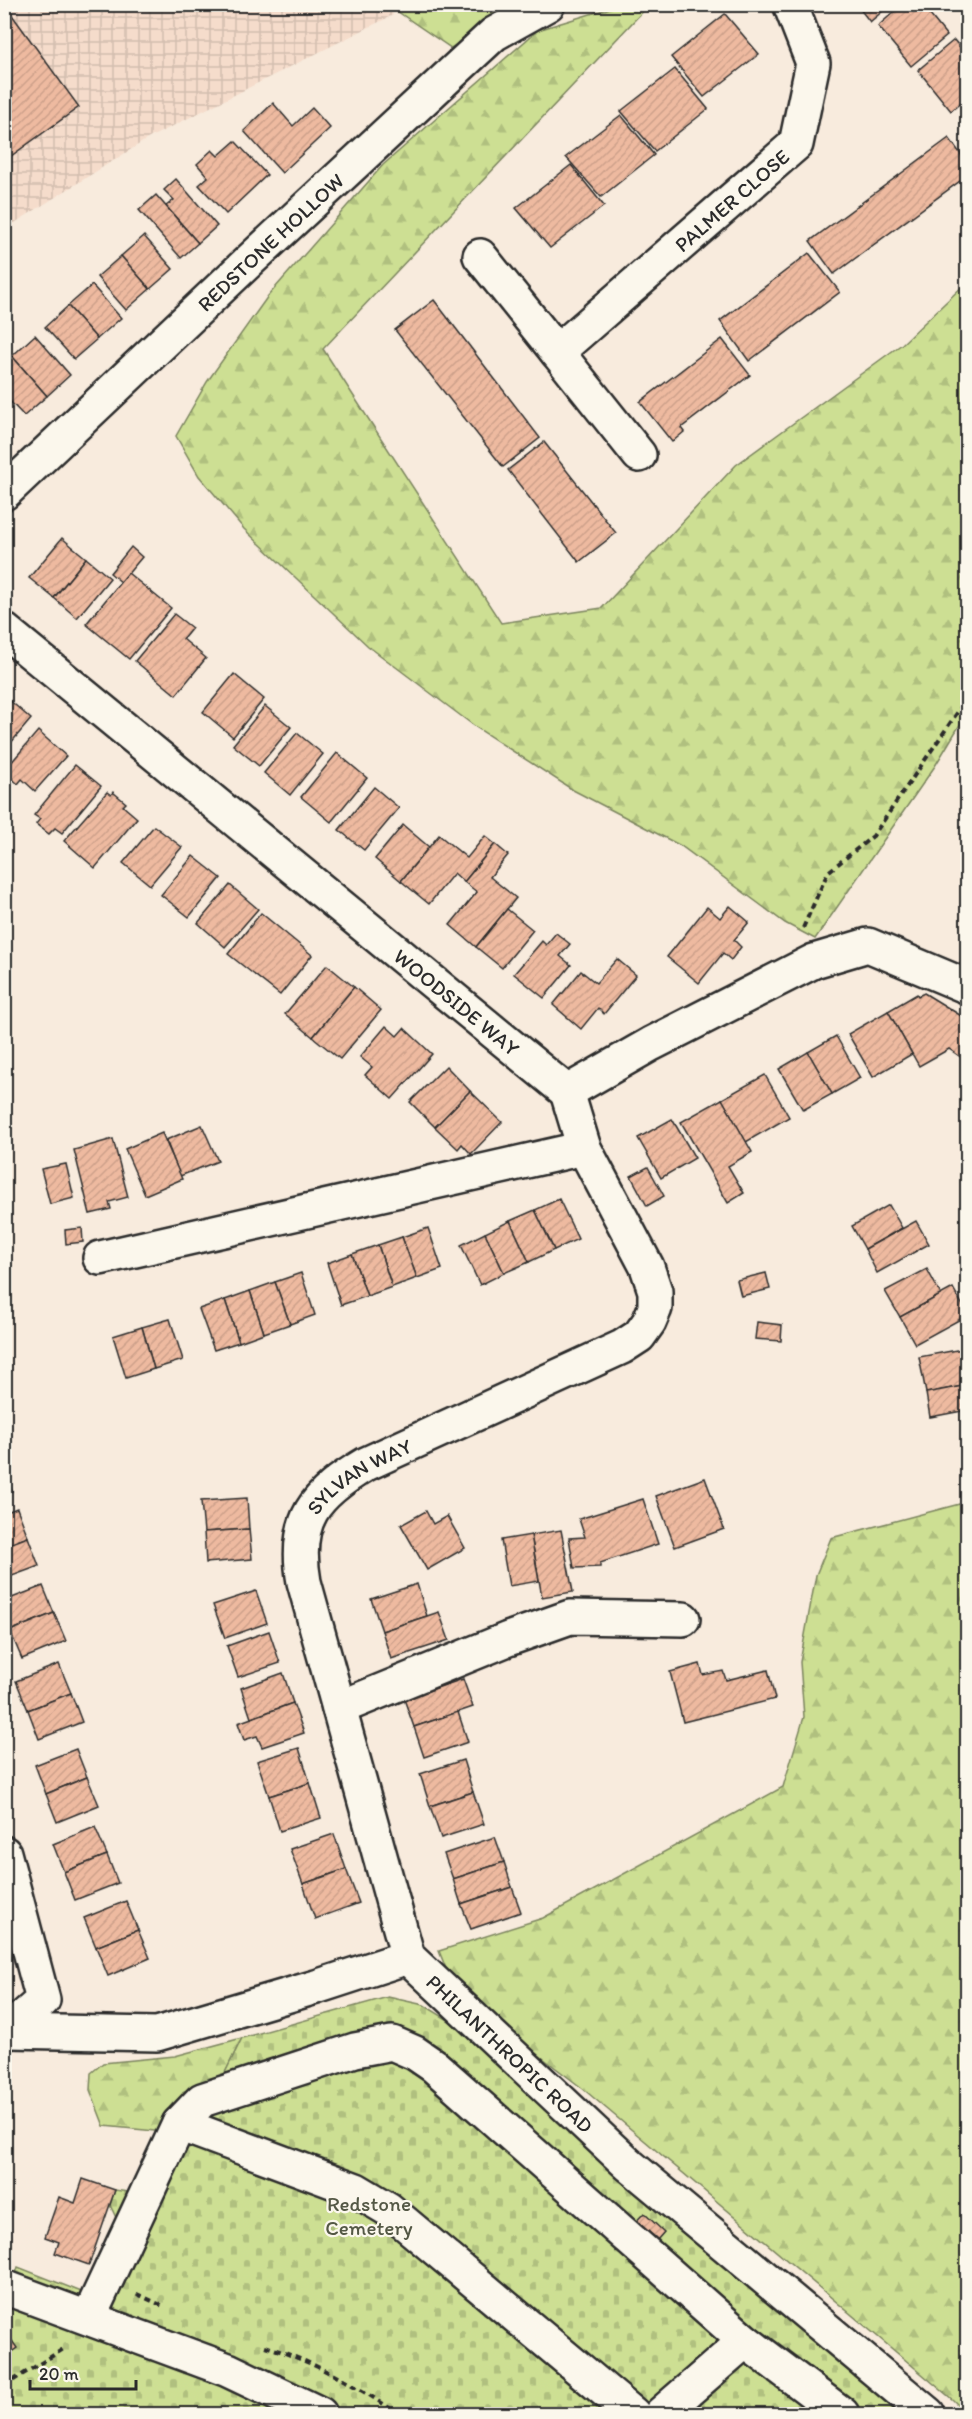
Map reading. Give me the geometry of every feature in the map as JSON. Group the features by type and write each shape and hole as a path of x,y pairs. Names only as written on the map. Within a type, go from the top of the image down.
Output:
{"street":[{"name":"REDSTONE HOLLOW","path":"4,493 494,34 548,4"},
{"name":"PALMER CLOSE","path":"556,352 796,144 813,63 790,4"},
{"path":"480,256 639,455"},
{"name":"WOODSIDE WAY","path":"4,630 567,1092"},
{"path":"567,1092 651,1044 814,961 868,945 968,987"},
{"name":"SYLVAN WAY","path":"408,1957 304,1582 300,1559 300,1540 305,1523 316,1504 345,1477 366,1464 622,1347 639,1336 649,1322 655,1308 655,1291 647,1267 584,1149 567,1092"},
{"path":"100,1258 584,1149"},
{"path":"339,1708 508,1639 570,1617 683,1619"},
{"path":"4,1853 43,2000 5,2032"},
{"name":"PHILANTHROPIC ROAD","path":"5,2032 157,2034 408,1957 627,2164 928,2415"},
{"path":"97,2320 179,2124 202,2100 355,2050 392,2043 415,2053 434,2066 745,2341 842,2415"},
{"path":"179,2124 356,2190 388,2209 633,2415"},
{"path":"4,2287 228,2370 320,2415"},
{"path":"661,2415 745,2341"}],"path":[{"path":"805,925 828,872 873,836 968,698"},
{"path":"4,2386 97,2320"}],"shaded area":[{"path":"5,5 390,5 393,15 149,138 5,229"}],"green space":[{"path":"388,5 518,5 451,48"},
{"path":"620,5 649,5 323,349 501,623 602,608 736,465 902,344 967,282 967,713 935,766 815,939 785,923 681,846 573,790 477,728 368,646 244,529 199,476 176,436 207,382 268,296 383,165 538,30"},
{"path":"967,1502 967,2414 582,2088 455,1991 439,1951 543,1918 783,1787 804,1717 800,1662 816,1575 831,1538"},
{"name":"Redstone Cemetery","path":"388,1997 424,2005 463,2029 524,2089 671,2219 904,2414 5,2414 5,2308 18,2267 89,2295 121,2228 110,2205 115,2190 135,2193 184,2091 222,2079 242,2038"},
{"path":"242,2038 222,2079 165,2132 104,2126 90,2090 91,2073 103,2063 175,2056"}],"building":[{"path":"4,4 79,107 4,161"},
{"path":"856,4 891,4 870,22"},
{"path":"903,4 921,4 947,36 911,66 878,26"},
{"path":"725,14 759,54 704,97 671,57"},
{"path":"954,40 968,57 968,97 951,111 918,70"},
{"path":"675,69 708,109 655,151 621,111"},
{"path":"273,103 293,126 312,108 330,128 282,173 244,131"},
{"path":"621,115 654,155 601,197 566,157"},
{"path":"949,138 968,164 968,175 834,274 810,241"},
{"path":"235,141 267,175 226,214 199,185 208,177 197,164 212,150 218,156"},
{"path":"571,165 604,206 550,248 516,208"},
{"path":"176,179 217,226 198,243 166,206 174,200 164,190"},
{"path":"156,195 198,243 181,258 139,210"},
{"path":"144,236 173,269 150,289 121,256"},
{"path":"809,253 840,292 749,361 720,321"},
{"path":"121,256 150,289 126,310 97,277"},
{"path":"92,285 121,318 97,339 68,306"},
{"path":"434,300 540,438 503,467 395,330"},
{"path":"68,306 97,339 74,359 45,327"},
{"path":"35,335 70,375 47,396 12,356"},
{"path":"722,339 750,375 681,428 684,432 672,442 640,402"},
{"path":"4,347 47,396 24,416 4,395"},
{"path":"544,442 616,533 579,562 508,470"},
{"path":"62,538 86,558 54,598 29,578"},
{"path":"131,547 142,557 121,582 110,573"},
{"path":"86,558 110,578 77,618 54,598"},
{"path":"128,573 171,608 129,659 86,624"},
{"path":"174,614 192,628 183,639 206,658 176,695 135,661"},
{"path":"234,674 264,699 233,737 203,712"},
{"path":"7,698 31,719 4,751 4,701"},
{"path":"265,706 291,727 259,766 233,745"},
{"path":"38,731 66,756 35,791 22,779 18,784 4,771"},
{"path":"297,733 323,754 290,795 264,773"},
{"path":"337,753 367,778 331,822 301,797"},
{"path":"75,765 101,786 62,833 55,828 49,834 36,824 40,819 34,815"},
{"path":"374,787 399,808 364,850 339,830"},
{"path":"107,792 111,795 113,792 126,803 123,806 137,818 95,868 64,841"},
{"path":"403,825 429,847 401,881 375,859"},
{"path":"154,826 182,847 150,885 123,863"},
{"path":"439,835 467,858 485,836 495,844 464,882 454,873 429,904 401,881"},
{"path":"495,844 508,855 490,877 516,898 476,947 450,925 477,892 464,882"},
{"path":"193,856 221,878 189,917 161,895"},
{"path":"230,885 258,909 225,947 198,923"},
{"path":"730,906 749,922 734,940 741,947 731,960 723,953 699,983 667,957 707,907 720,918"},
{"path":"507,909 533,930 502,968 476,947"},
{"path":"261,913 312,955 280,995 228,954"},
{"path":"556,933 570,944 560,956 571,965 544,998 514,974 542,941 546,945"},
{"path":"617,959 636,975 604,1014 598,1008 581,1029 553,1005 581,971 596,983"},
{"path":"327,965 354,987 313,1037 285,1014"},
{"path":"354,987 381,1010 340,1059 313,1037"},
{"path":"924,993 968,1020 968,1062 949,1049 919,1066 888,1011 917,994 918,996"},
{"path":"888,1011 912,1054 873,1077 848,1034"},
{"path":"386,1026 397,1036 404,1028 432,1054 392,1099 365,1075 372,1067 360,1057"},
{"path":"836,1036 860,1078 832,1094 808,1052"},
{"path":"808,1052 832,1094 803,1110 779,1069"},
{"path":"446,1066 470,1091 435,1127 410,1102"},
{"path":"765,1075 789,1117 746,1142 722,1099"},
{"path":"470,1091 502,1122 471,1154 462,1144 458,1149 435,1127"},
{"path":"722,1099 752,1152 728,1166 744,1193 728,1203 681,1122"},
{"path":"672,1119 695,1158 661,1178 638,1138"},
{"path":"202,1125 218,1161 180,1176 166,1140"},
{"path":"162,1133 182,1179 145,1195 125,1149"},
{"path":"113,1139 128,1197 109,1202 111,1209 90,1214 74,1150"},
{"path":"66,1164 74,1198 50,1204 41,1169"},
{"path":"648,1167 664,1196 647,1206 631,1176"},
{"path":"559,1199 578,1239 554,1250 535,1210"},
{"path":"889,1205 902,1228 865,1249 852,1226"},
{"path":"535,1210 554,1250 529,1262 510,1221"},
{"path":"510,1221 529,1262 504,1273 485,1233"},
{"path":"916,1221 929,1244 877,1273 865,1249"},
{"path":"82,1228 83,1242 66,1244 65,1230"},
{"path":"428,1228 442,1269 417,1278 402,1237"},
{"path":"485,1233 504,1273 480,1285 461,1245"},
{"path":"402,1237 417,1278 392,1287 378,1245"},
{"path":"378,1245 392,1287 367,1296 352,1254"},
{"path":"352,1254 367,1296 341,1305 327,1263"},
{"path":"927,1269 941,1295 900,1317 885,1291"},
{"path":"301,1273 315,1315 290,1324 275,1282"},
{"path":"766,1273 770,1289 741,1296 737,1280"},
{"path":"275,1282 290,1324 264,1333 250,1291"},
{"path":"953,1288 968,1315 915,1344 900,1317"},
{"path":"250,1291 264,1333 239,1342 225,1300"},
{"path":"225,1300 239,1342 214,1350 199,1309"},
{"path":"170,1319 183,1360 154,1369 142,1327"},
{"path":"757,1322 782,1325 781,1341 755,1339"},
{"path":"142,1327 154,1369 126,1378 113,1336"},
{"path":"968,1348 968,1385 926,1393 919,1357"},
{"path":"968,1385 968,1410 930,1417 926,1393"},
{"path":"4,1469 12,1491 4,1494"},
{"path":"705,1478 724,1529 675,1547 656,1496"},
{"path":"247,1498 249,1529 204,1532 201,1501"},
{"path":"643,1499 658,1544 600,1563 600,1567 574,1568 569,1538 585,1537 579,1519"},
{"path":"17,1508 28,1537 4,1546 4,1513"},
{"path":"426,1511 433,1524 447,1516 465,1548 427,1570 401,1525"},
{"path":"249,1529 252,1559 206,1563 204,1532"},
{"path":"561,1530 573,1592 542,1597 531,1535"},
{"path":"531,1535 539,1581 509,1586 501,1540"},
{"path":"28,1537 39,1566 4,1579 4,1546"},
{"path":"417,1584 427,1616 382,1631 371,1599"},
{"path":"43,1586 54,1613 10,1631 4,1616 4,1601"},
{"path":"256,1591 267,1623 225,1638 213,1605"},
{"path":"439,1612 449,1640 391,1659 382,1631"},
{"path":"54,1613 66,1641 22,1659 10,1631"},
{"path":"269,1631 280,1663 238,1677 227,1646"},
{"path":"59,1664 71,1693 28,1710 16,1681"},
{"path":"700,1664 703,1675 723,1671 726,1680 768,1670 775,1699 683,1722 670,1672"},
{"path":"283,1673 293,1703 251,1718 241,1688"},
{"path":"463,1679 473,1707 414,1727 404,1699"},
{"path":"71,1693 82,1722 39,1739 28,1710"},
{"path":"293,1703 304,1733 262,1747 257,1736 244,1740 238,1723"},
{"path":"458,1712 468,1742 424,1757 414,1727"},
{"path":"299,1748 310,1783 269,1796 257,1761"},
{"path":"76,1749 87,1777 46,1794 35,1765"},
{"path":"463,1760 473,1792 430,1806 420,1774"},
{"path":"87,1777 99,1805 57,1822 46,1794"},
{"path":"310,1783 321,1818 280,1831 269,1796"},
{"path":"473,1792 484,1824 441,1838 430,1806"},
{"path":"95,1827 107,1855 64,1872 53,1844"},
{"path":"334,1834 346,1869 303,1884 290,1849"},
{"path":"495,1837 504,1862 453,1879 444,1854"},
{"path":"107,1855 118,1883 75,1900 64,1872"},
{"path":"504,1862 512,1887 461,1904 453,1879"},
{"path":"346,1869 359,1903 315,1919 303,1884"},
{"path":"512,1887 521,1912 471,1929 461,1904"},
{"path":"126,1901 138,1930 96,1947 84,1918"},
{"path":"138,1930 150,1958 108,1976 96,1947"},
{"path":"83,2179 115,2190 89,2265 55,2253 59,2242 45,2237 59,2197 75,2203"},
{"path":"644,2213 664,2232 650,2248 629,2229"},
{"path":"6,2332 17,2348 4,2357 4,2333"}]}
